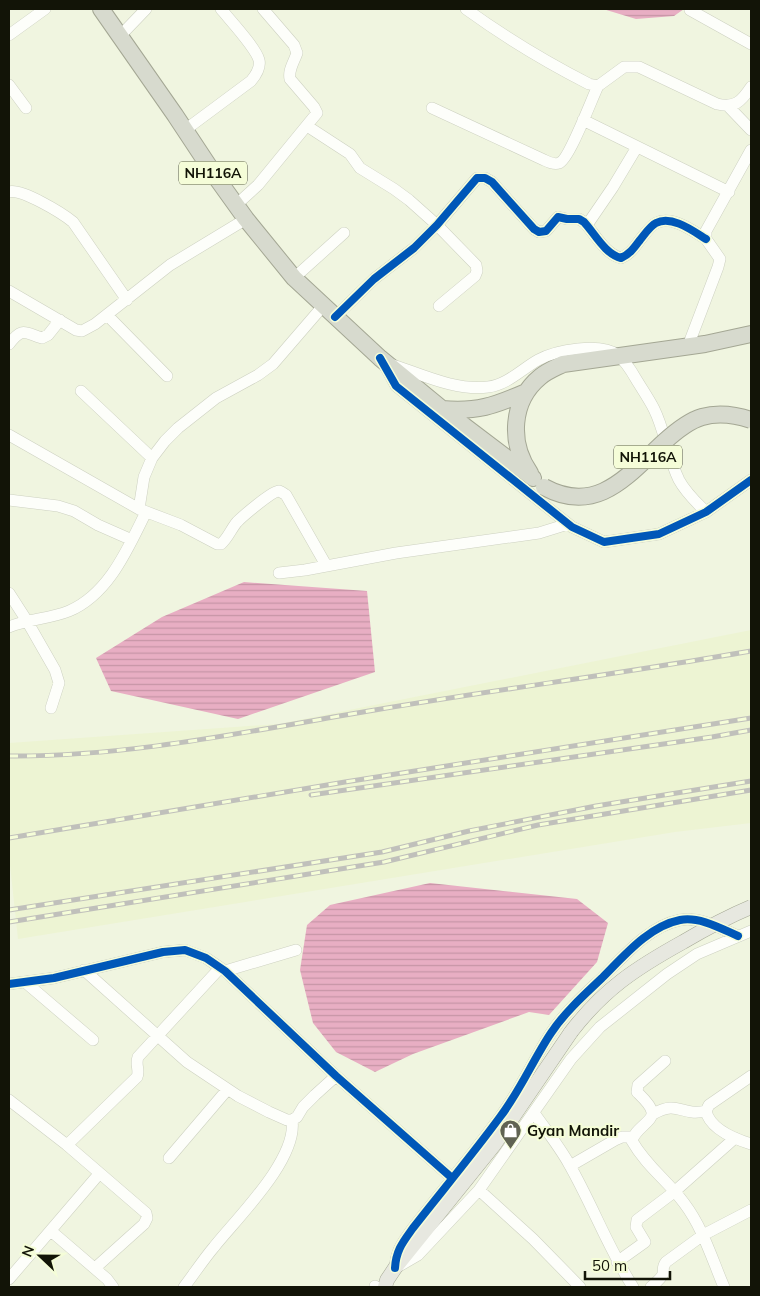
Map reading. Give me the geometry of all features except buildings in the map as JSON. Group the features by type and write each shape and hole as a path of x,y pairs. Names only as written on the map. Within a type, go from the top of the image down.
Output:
{"highway":[{"name":"NH116A","path":"101,9 121,35 246,219 294,278 384,361 442,409 538,482 565,496 595,495 609,489 625,478 687,423 717,414 730,414 751,420"},
{"path":"538,482 522,459 516,433 518,409 526,392 540,376 564,364 688,346 751,334"},
{"path":"442,409 464,411 478,409 496,405 526,392"}],"main road":[{"path":"379,1286 494,1145 571,1032 587,1012 626,976 657,956 707,928 751,907"}],"street":[{"path":"9,35 45,9"},
{"path":"121,35 146,9"},
{"path":"186,130 251,81 258,72 259,60 255,51 221,9"},
{"path":"236,205 258,185 316,116 317,110 290,79 289,75 297,53 294,46 263,9"},
{"path":"466,9 493,29 542,60 589,84 598,86"},
{"path":"690,10 751,44"},
{"path":"432,108 552,164 559,164 565,159 598,86 624,67 638,67 717,104 728,106 739,102 751,87"},
{"path":"9,85 26,108"},
{"path":"728,106 751,130"},
{"path":"583,120 728,192"},
{"path":"306,126 350,154 360,168 394,189 437,225 476,265 478,271 475,276 439,306"},
{"path":"587,225 613,187 637,146"},
{"path":"706,239 706,231 728,192 748,164 751,150"},
{"path":"9,627 70,611 91,597 126,553 142,510 144,477 152,458 165,441 196,412 273,364 329,312 414,248 437,225 477,178 485,178 492,182 534,229 539,232 546,231 558,217 579,219 587,225 615,257 621,258 629,254 656,223 668,220 678,223 706,239 720,259 688,346"},
{"path":"9,192 19,192 62,213 73,222 127,300"},
{"path":"9,291 76,330 82,331 88,329 107,315 170,266 246,219"},
{"path":"294,278 344,232"},
{"path":"107,315 167,376"},
{"path":"9,344 19,333 24,331 42,338 48,335 60,320"},
{"path":"384,361 452,385 473,388 490,387 506,381 539,359 558,352 590,349 602,350 618,355 632,372 654,409 678,478 686,492 706,512"},
{"path":"384,361 396,386 568,524 604,542 659,534 706,512 751,480"},
{"path":"81,391 152,458"},
{"path":"9,435 142,510 181,525 213,542 221,544 238,521 253,508 279,492 286,495 326,566"},
{"path":"9,500 58,506 132,540"},
{"path":"279,573 396,553 539,533 568,524"},
{"path":"9,593 28,621 55,670 59,684 52,708"},
{"path":"395,1268 396,1255 400,1247 501,1116 530,1071 550,1034 567,1012 640,941 668,923 682,919 696,920 738,936"},
{"path":"395,1268 418,1255 479,1190 571,1059 600,1027 666,974 697,954 751,932"},
{"path":"9,984 54,978 163,952 185,950 206,958 222,970 336,1076 452,1178"},
{"path":"67,1145 137,1077 139,1069 136,1062 138,1057 222,970 296,950"},
{"path":"84,970 187,1062 227,1090 287,1120 298,1117 303,1108 315,1095 336,1076"},
{"path":"25,982 93,1040"},
{"path":"652,1114 652,1110 637,1092 637,1089 638,1085 665,1061"},
{"path":"751,1076 709,1105 706,1111 709,1118 718,1127 735,1138 751,1144"},
{"path":"169,1158 227,1090"},
{"path":"9,1101 67,1145 146,1213 147,1218 131,1237 95,1268"},
{"path":"706,1111 692,1114 671,1107 663,1108 652,1114 633,1137 632,1141 641,1156 684,1204 703,1235 724,1287"},
{"path":"534,1113 557,1144 570,1166 617,1262 633,1287"},
{"path":"184,1287 213,1248 253,1202 275,1170 287,1150 293,1128 292,1120"},
{"path":"570,1166 615,1140 622,1137 633,1137"},
{"path":"617,1262 644,1242 636,1227 637,1220 674,1192 735,1138"},
{"path":"9,1279 99,1174"},
{"path":"479,1190 580,1287"},
{"path":"651,1287 663,1274 663,1265 666,1262 703,1235 751,1210"},
{"path":"51,1231 95,1268 113,1287"}],"shaded area":[{"path":"603,9 684,9 674,16 636,19"},
{"path":"244,582 367,591 375,672 238,719 111,691 96,658 162,617"},
{"path":"751,630 751,823 675,832 18,939 9,856 9,743 279,724"},
{"path":"430,883 577,899 608,923 597,962 549,1015 529,1012 413,1054 375,1072 336,1052 313,1023 300,970 307,925 330,905"}],"railway":[{"path":"9,756 101,752 193,741 422,702 751,651"},
{"path":"9,838 345,782 751,718"},
{"path":"311,795 751,730"},
{"path":"9,910 382,852 469,831 596,806 751,781"},
{"path":"9,922 384,862 538,825 751,790"}],"cycle path":[{"path":"335,317 374,279 414,248 437,225 477,178 485,178 492,182 534,229 539,232 546,231 558,217 579,219 584,222 605,248 621,258 632,250 652,226 662,221 675,222 706,239"},
{"path":"380,358 396,386 572,527 604,542 659,534 706,512 751,480"},
{"path":"395,1268 398,1251 406,1238 507,1107 556,1025 628,952 658,928 680,920 702,921 738,936"},
{"path":"9,984 54,978 163,952 185,950 206,958 225,971 336,1076 452,1178"}],"place":[{"name":"Gyan Mandir","path":"511,1150"}]}
